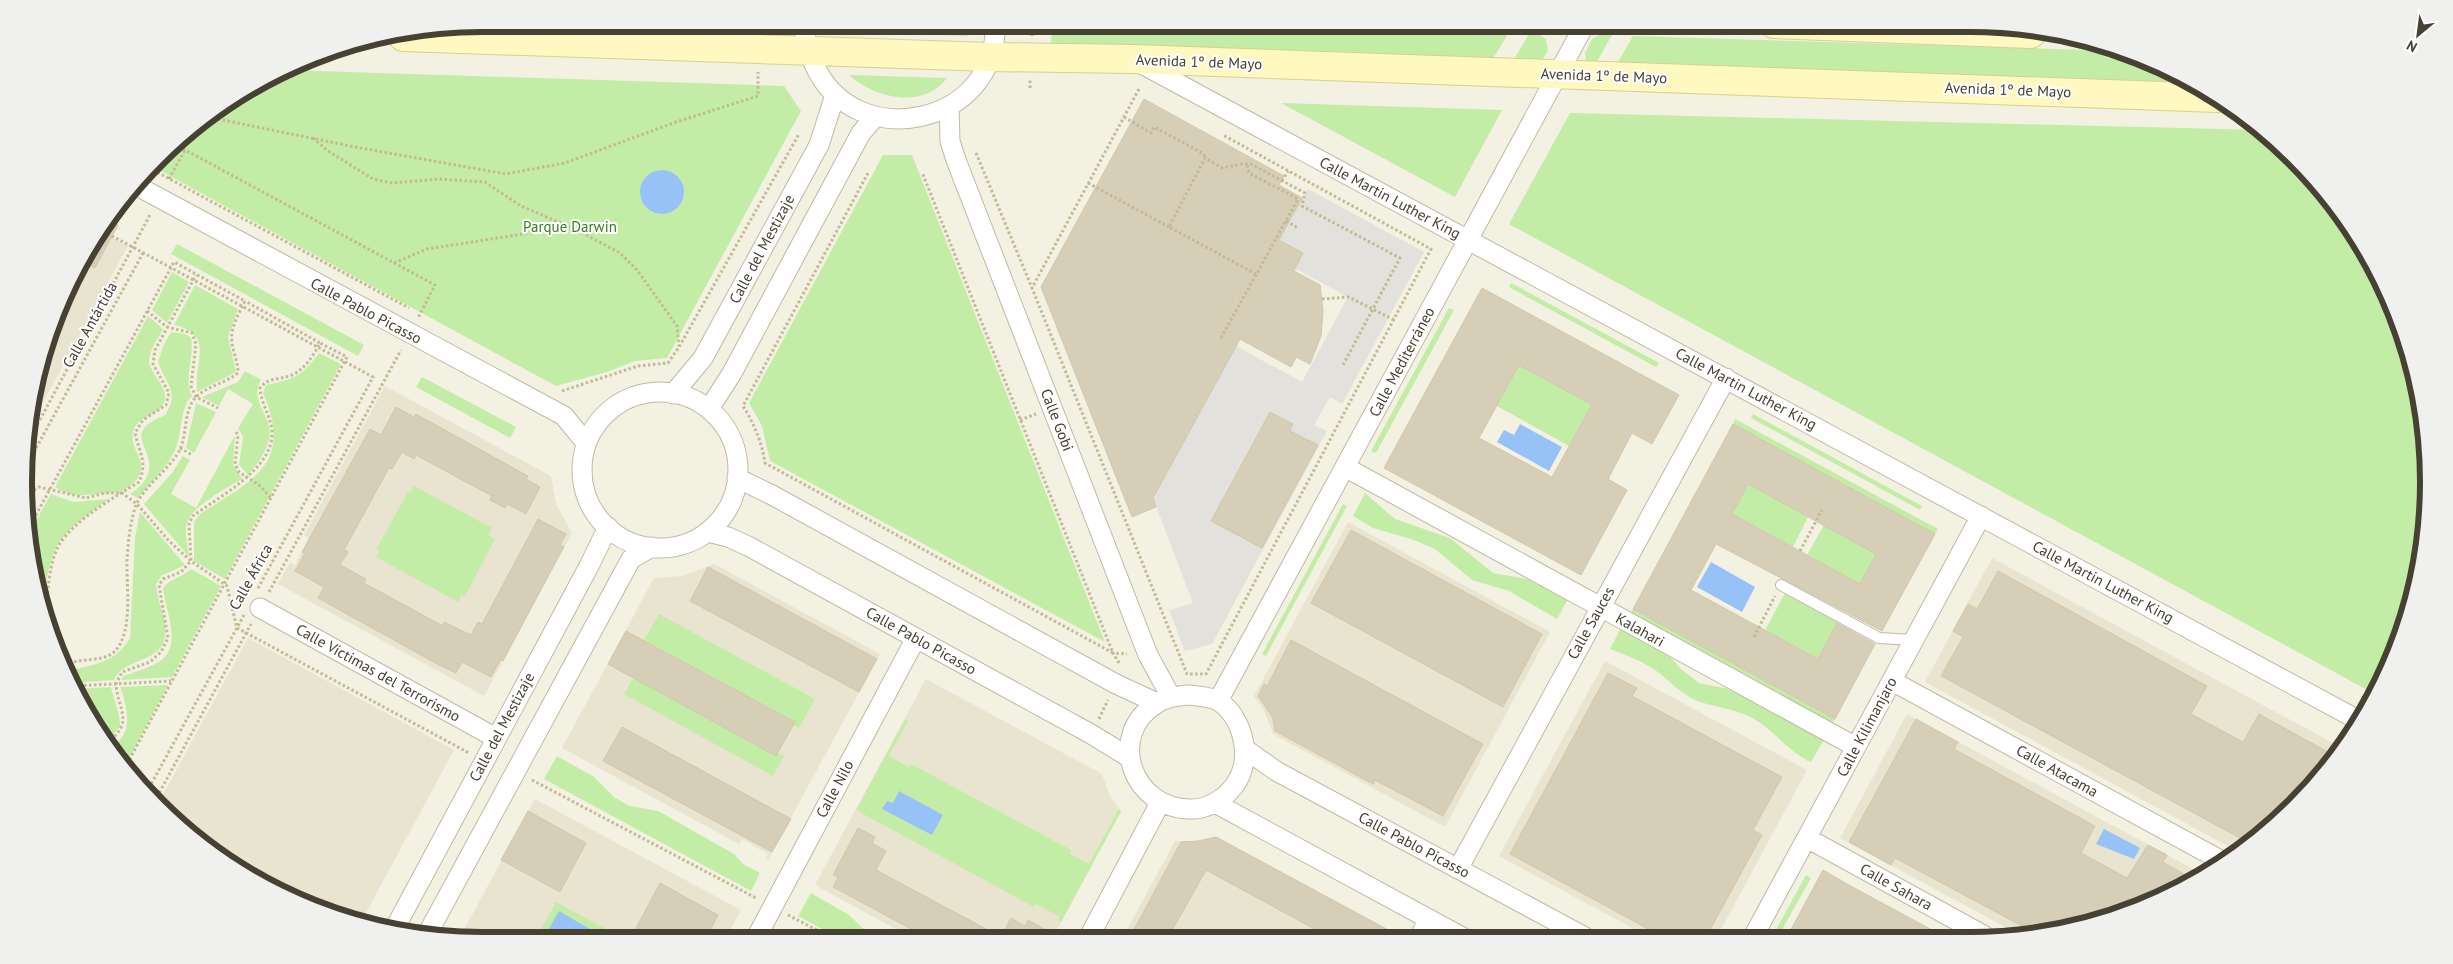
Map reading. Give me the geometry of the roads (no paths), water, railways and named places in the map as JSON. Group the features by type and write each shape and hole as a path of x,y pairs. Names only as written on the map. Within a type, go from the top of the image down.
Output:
{"street":[{"path":"806,37 818,74 835,95 860,112 874,117 913,119 924,117 949,107 971,88 981,75 990,57 995,32"},
{"name":"Calle Mediterráneo","path":"1218,700 1581,32"},
{"name":"Avenida 1º de Mayo","path":"417,37 806,37 990,57 1132,59 2203,97"},
{"name":"Calle Martin Luther King","path":"1132,59 2354,718"},
{"name":"Calle del Mestizaje","path":"674,394 703,358 818,145 835,95"},
{"name":"Calle Gobi","path":"949,107 950,141 1148,654 1164,700"},
{"path":"709,409 732,373 861,133 874,117"},
{"name":"Calle Gobi","path":"924,117 950,141"},
{"name":"Calle Pablo Picasso","path":"142,189 564,416 586,443"},
{"name":"Calle Sauces","path":"1458,869 1726,378"},
{"path":"656,392 686,397 709,409 728,433 738,463 737,478 728,508 708,532 691,541 672,547 652,547 633,543 608,527 592,508 584,485 582,461 586,443 591,432 609,410 624,401 656,392"},
{"name":"Kalahari","path":"1345,468 1856,747"},
{"path":"737,478 772,495 1116,684 1164,700"},
{"name":"Calle Kilimanjaro","path":"1756,932 1981,516"},
{"name":"Calle del Mestizaje","path":"397,924 608,527"},
{"name":"Calle Pablo Picasso","path":"708,532 728,536 748,546 1091,734 1130,758"},
{"path":"431,929 631,559 652,547"},
{"name":"Calle Víctimas del Terrorismo","path":"254,604 496,738"},
{"name":"Calle Nilo","path":"759,932 916,638"},
{"name":"Calle Atacama","path":"1892,681 2217,858"},
{"path":"1189,695 1218,700 1240,730 1245,748 1241,772 1236,783 1229,792 1215,803 1197,809 1181,809 1160,803 1144,790 1133,772 1130,758 1132,737 1137,724 1146,712 1164,700 1189,695"},
{"name":"Calle Pablo Picasso","path":"1245,748 1276,771 1576,932"},
{"path":"1092,932 1160,803"},
{"path":"1215,803 1453,932"},
{"name":"Calle Sahara","path":"1807,838 1977,932"},
{"path":"1422,932 1429,919"}],"lane":[{"path":"1781,585 1879,638 1914,640"}],"water":[{"path":"662,170 674,174 680,180 684,192 680,204 674,210 662,214 650,210 644,204 640,192 644,180 650,174"},
{"path":"1520,424 1562,447 1549,471 1497,442 1504,430 1514,435"},
{"path":"1711,562 1755,587 1742,612 1697,587"},
{"path":"899,791 943,815 932,835 882,809 887,801 893,803"},
{"path":"2104,829 2140,848 2134,859 2096,844"},
{"path":"559,911 595,932 552,932 548,930"}],"park label":[{"name":"Parque Darwin","path":"570,227"}]}
